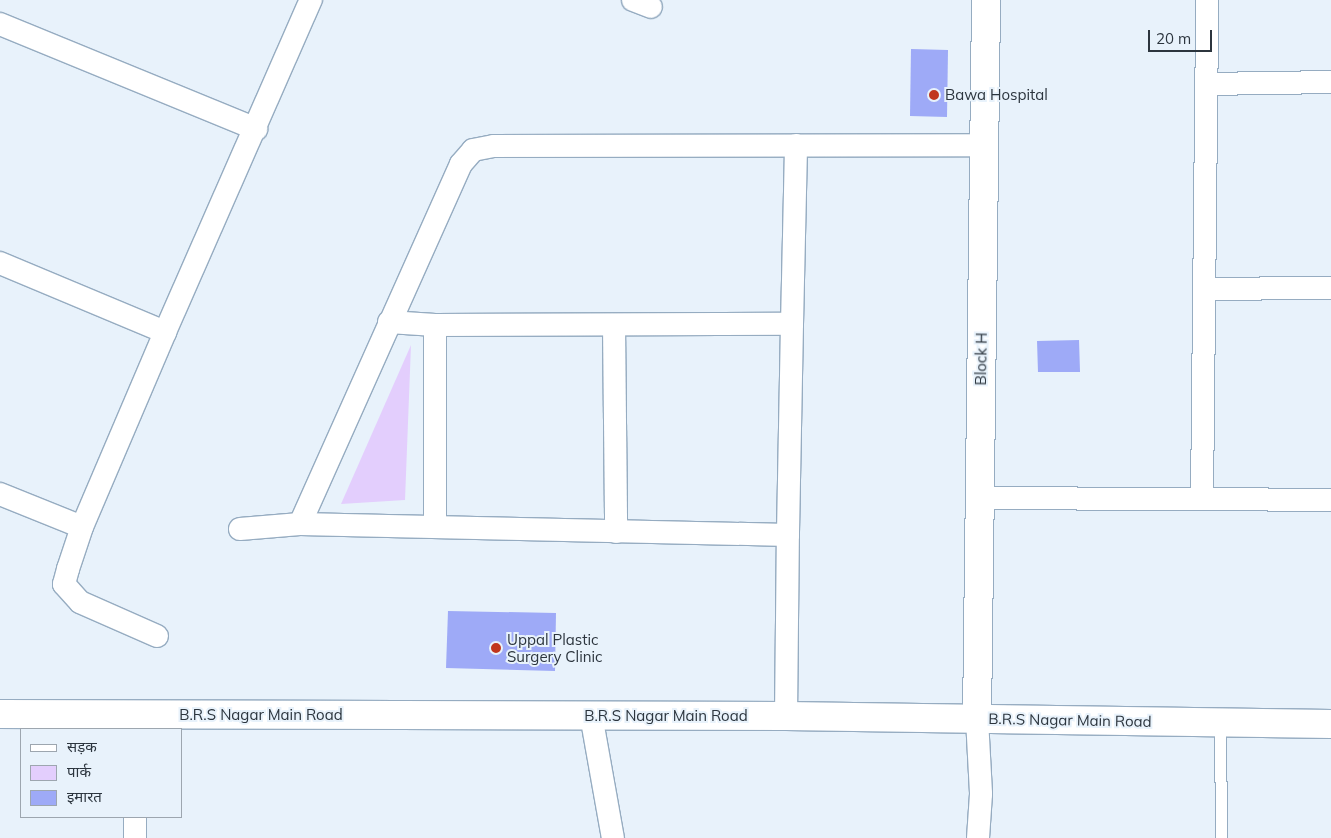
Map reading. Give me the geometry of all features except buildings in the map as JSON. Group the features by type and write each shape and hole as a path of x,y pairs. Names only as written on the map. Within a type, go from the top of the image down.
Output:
{"street":[{"path":"157,636 80,602 64,584 82,527 165,332 256,129 311,0"},
{"name":"Block H","path":"977,719 986,0"},
{"path":"1202,499 1208,0"},
{"path":"0,24 256,129"},
{"path":"1206,84 1331,82"},
{"path":"786,716 796,145"},
{"path":"300,524 461,164 472,150 494,146 984,146"},
{"path":"0,263 165,332"},
{"path":"1204,289 1331,288"},
{"path":"389,322 435,325 792,324"},
{"path":"435,325 435,526"},
{"path":"614,325 616,532"},
{"path":"0,494 82,527"},
{"path":"980,498 1331,500"},
{"path":"240,529 300,524 788,535"},
{"name":"B.R.S Nagar Main Road","path":"0,714 138,722 592,715 1331,724"},
{"path":"592,715 618,835"},
{"path":"977,719 981,794 978,838"},
{"path":"134,838 135,818"}],"lane":[{"path":"1220,722 1221,838"}],"green space":[{"path":"411,345 405,500 341,504"}],"place":[{"name":"Bawa Hospital","path":"934,95"},
{"name":"Uppal Plastic Surgery Clinic","path":"496,648"}]}
